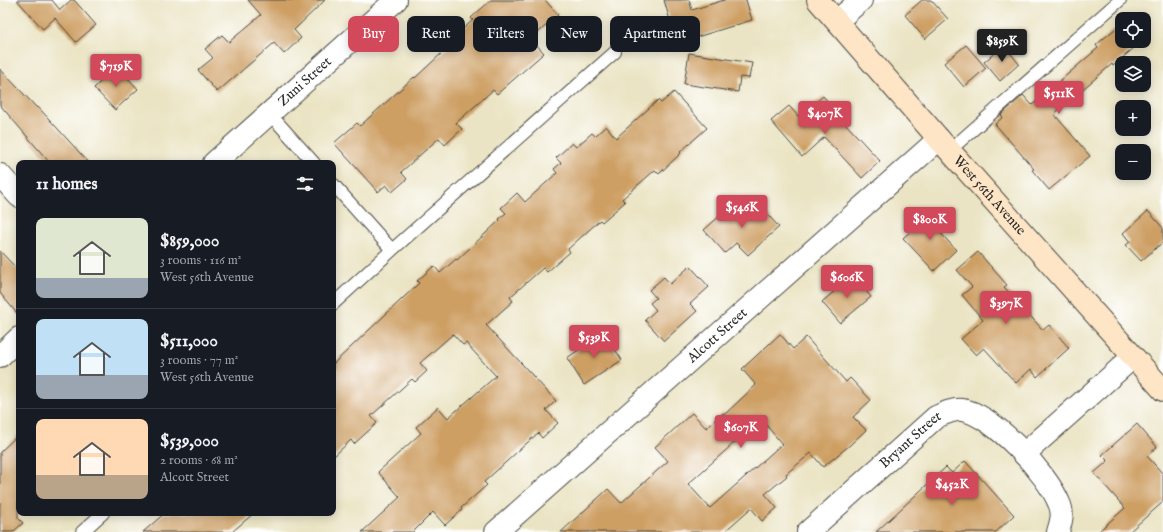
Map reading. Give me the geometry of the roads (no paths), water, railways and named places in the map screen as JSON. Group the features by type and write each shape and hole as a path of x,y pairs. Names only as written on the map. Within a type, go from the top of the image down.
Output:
{"street":[{"name":"Zuni Street","path":"217,160 396,0"},
{"name":"West 56th Avenue","path":"818,0 1163,390"},
{"path":"837,21 861,0"},
{"name":"Alcott Street","path":"496,532 944,144"},
{"path":"0,175 16,193"},
{"path":"0,356 16,341"},
{"path":"1058,532 1062,520 1060,503 1041,475 1024,454 1133,357"},
{"name":"Bryant Street","path":"808,532 936,417 954,410 963,410 980,415 992,424 1024,454"}],"lane":[{"path":"944,144 1120,0"},
{"path":"336,301 615,52"},
{"path":"270,113 311,160"},
{"path":"336,187 392,250"},
{"path":"82,532 99,516"}]}
